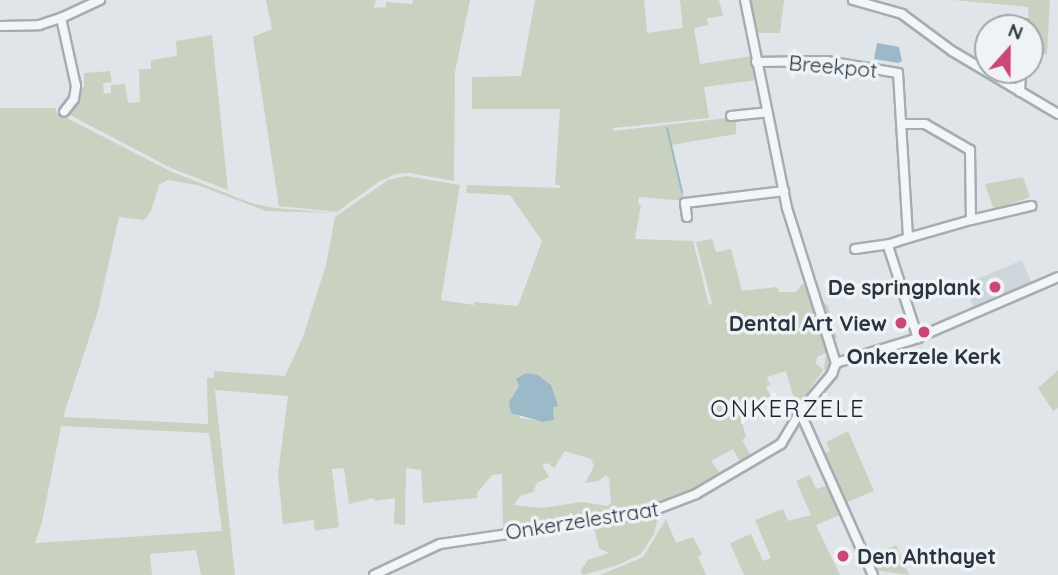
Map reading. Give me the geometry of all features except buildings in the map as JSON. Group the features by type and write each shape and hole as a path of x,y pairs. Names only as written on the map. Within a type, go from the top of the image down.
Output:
{"street":[{"path":"0,26 24,27 61,18 100,0"},
{"path":"745,0 784,191 802,261 836,363 918,338 1058,277"},
{"path":"853,0 902,15 952,51 1058,114"},
{"path":"61,18 76,86 74,99 64,112"},
{"name":"Breekpot","path":"756,62 826,61 898,72 908,239"},
{"path":"1020,84 1020,92"},
{"path":"730,116 767,111"},
{"path":"902,124 925,124 970,150 971,220"},
{"path":"687,217 685,203 784,191"},
{"path":"855,249 889,244 1031,206"},
{"path":"889,244 918,338"},
{"name":"Onkerzelestraat","path":"374,575 448,542 597,522 664,508 696,494 778,447 800,412 832,374 836,363"},
{"path":"800,412 873,575"}],"shaded area":[{"name":"De springplank","path":"1022,260 1032,283 974,308 964,285"}],"green space":[{"path":"266,0 376,0 374,8 386,7 386,2 412,4 413,0 470,0 455,72 454,181 409,173 396,174 380,181 337,212 279,206 253,37 272,29"},
{"path":"535,0 644,0 647,33 683,28 680,0 719,0 723,16 707,18 708,25 694,28 700,64 752,56 758,80 704,87 709,118 613,128 613,131 736,117 736,134 672,145 685,201 639,197 638,204 641,205 635,239 693,241 709,305 712,304 696,242 712,239 716,252 731,249 742,291 777,287 779,292 796,292 802,284 807,285 828,306 837,338 831,340 838,362 827,373 824,369 826,353 817,357 816,364 823,369 822,372 794,411 790,401 794,399 786,371 767,377 770,385 766,386 772,400 757,406 742,422 746,437 742,440 752,458 741,463 733,449 711,461 722,476 694,493 652,511 503,531 502,474 492,475 477,493 477,498 423,503 421,470 406,468 405,525 394,524 395,498 375,501 374,498 349,504 344,468 332,469 339,527 315,531 314,520 283,524 278,474 288,396 215,390 235,575 201,575 196,550 150,554 152,575 0,575 0,108 55,108 57,113 170,171 251,203 334,213 266,211 197,185 168,180 159,185 151,211 144,220 119,217 98,311 63,417 208,424 207,378 214,378 214,371 285,376 303,337 326,265 335,217 388,180 406,176 460,185 441,300 474,305 474,302 518,306 542,241 510,195 466,193 467,185 560,188 560,185 555,185 560,109 472,109 472,77 521,76","holes":["538,375 551,385 557,406 553,406 548,422 520,418 511,398 519,386","61,426 209,433 222,531 35,543 42,522","565,451 591,459 594,466 585,483 598,481 606,475 609,478 611,502 608,506 582,502 542,508 514,505 520,496 533,492 537,483 549,477 542,465 547,463 554,468"]},
{"path":"750,0 784,0 780,33 756,33"},
{"path":"953,0 1050,0 1047,54 1044,54 1044,14 1028,14 1028,7"},
{"path":"212,35 228,190 171,168 66,113 78,88 84,87 84,73 110,71 112,82 103,83 104,94 111,93 111,85 125,84 128,103 140,102 139,69 151,69 151,60 177,56 176,41"},
{"path":"1023,177 1030,197 994,210 985,184"},
{"path":"1058,370 1058,408 1053,411 1038,388"},
{"path":"848,431 874,491 845,503 823,453 830,451 826,442"},
{"path":"810,475 816,489 831,484 844,513 816,525 840,575 744,575 730,543 751,534 763,561 771,558 755,520 783,509 788,521 811,515 796,481"},
{"path":"659,514 654,534 641,554 618,565 583,575 580,571 588,560 609,553 599,548 594,528"},
{"path":"666,519 676,543 693,537 702,554 698,557 706,575 600,575 643,557"},
{"path":"896,545 909,575 874,570 868,557"}],"water":[{"path":"877,43 899,47 902,61 898,63 874,59"},
{"path":"526,373 538,375 551,385 558,406 553,407 554,420 543,422 511,413 509,402 519,386 516,379"}],"waterway":[{"path":"667,128 682,192"}],"place":[{"name":"De springplank","path":"995,287"},
{"name":"Dental Art View","path":"901,323"},
{"name":"Onkerzele Kerk","path":"924,332"},
{"name":"Den Ahthayet","path":"843,556"}],"district":[{"name":"ONKERZELE","path":"788,409"}]}
